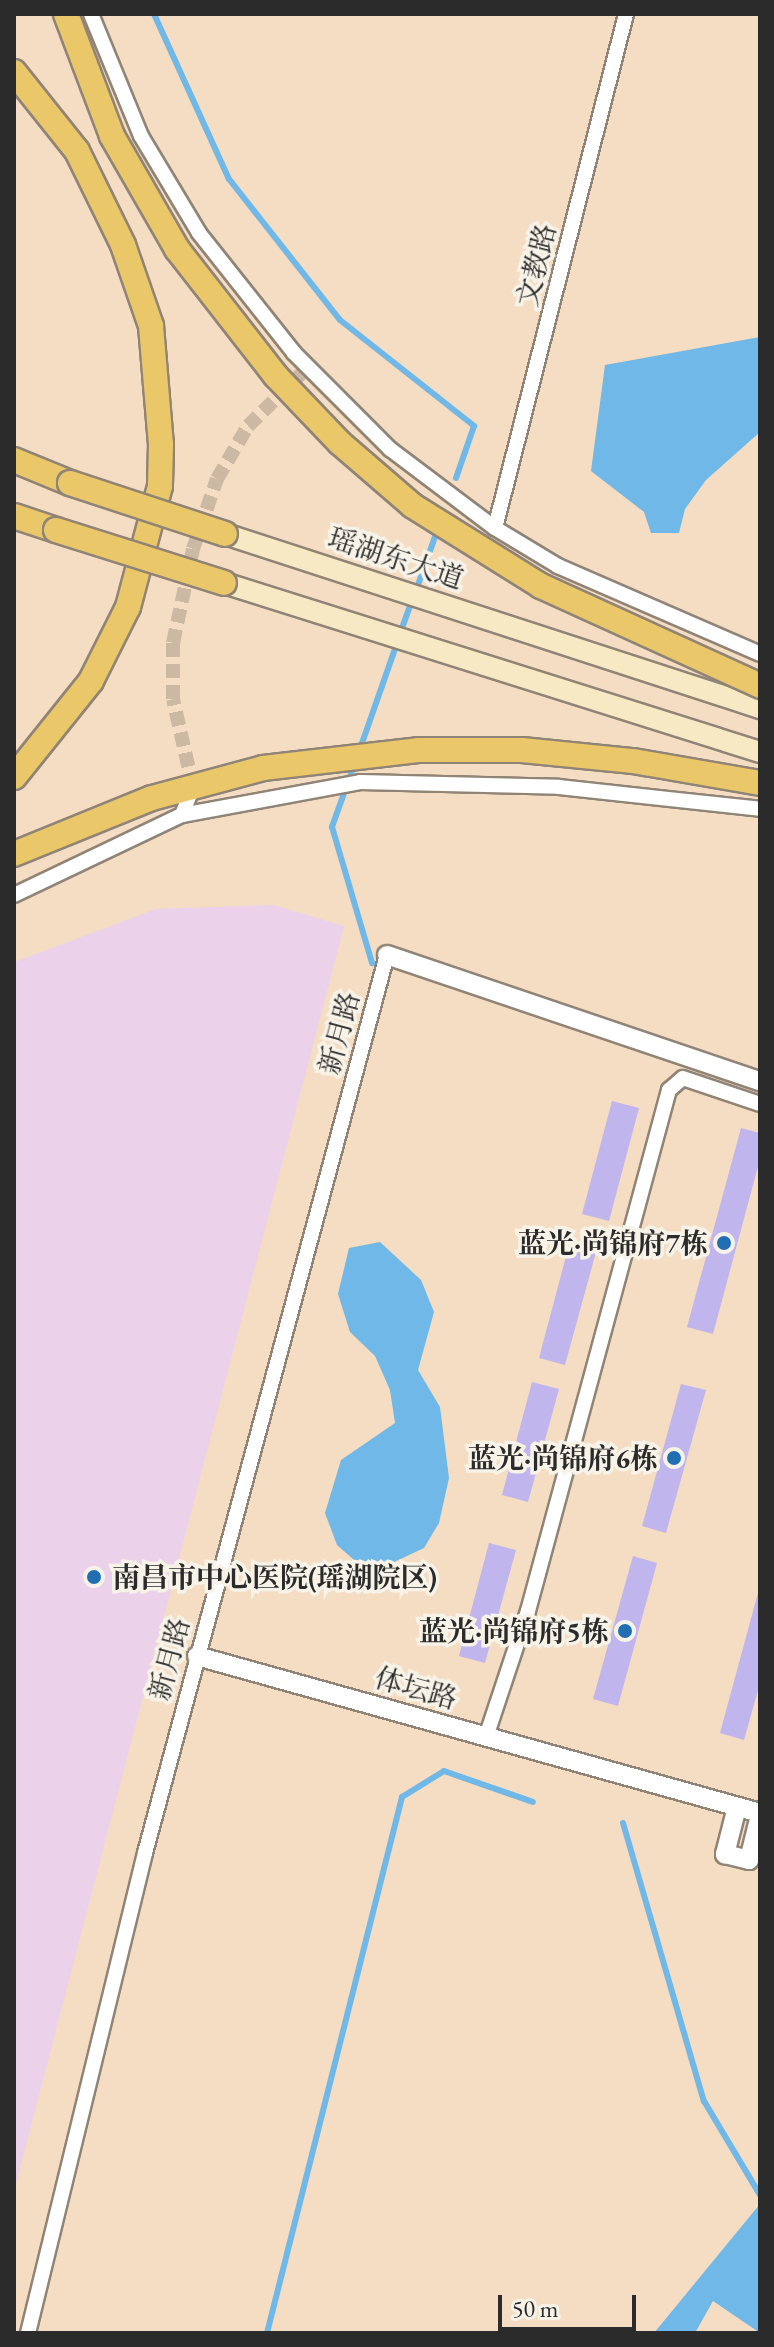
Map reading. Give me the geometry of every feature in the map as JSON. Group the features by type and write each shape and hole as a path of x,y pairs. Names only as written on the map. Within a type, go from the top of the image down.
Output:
{"main road":[{"path":"66,14 112,136 177,249 255,352 340,443 413,506 541,586 760,686"},
{"path":"14,72 77,151 123,245 151,326 161,444 160,486 128,607 91,681 14,777"},
{"name":"瑶湖东大道","path":"14,462 70,483 760,708"},
{"path":"14,516 760,752"},
{"path":"14,854 193,787 263,768 418,750 522,750 633,761 760,783"}],"street":[{"path":"91,14 141,136 208,245 294,353 390,449 495,528 558,566 760,654"},
{"name":"文教路","path":"495,528 626,14"},
{"path":"14,895 182,815 360,782 559,787 760,809"},
{"path":"182,815 193,787"},
{"path":"387,955 760,1081"},
{"name":"新月路","path":"28,2333 197,1656 387,955"},
{"path":"486,1737 528,1611 669,1090 683,1078 760,1104"},
{"name":"体坛路","path":"197,1656 760,1814"},
{"path":"737,1807 725,1854 749,1860 760,1814"}],"shaded area":[{"name":"南昌市中心医院(瑶湖院区)","path":"273,905 344,926 14,2191 14,962 156,909"}],"water":[{"path":"760,337 760,432 706,480 685,509 679,533 651,533 644,512 591,471 605,365"},
{"path":"380,1242 421,1280 434,1312 418,1370 440,1407 449,1478 439,1523 424,1548 392,1563 361,1566 337,1545 325,1513 341,1460 395,1423 390,1390 375,1356 350,1332 338,1294 349,1248"},
{"path":"760,2204 760,2333 713,2301 695,2333 654,2333"}],"building":[{"path":"612,1101 639,1108 609,1221 582,1214"},
{"name":"蓝光·尚锦府7栋","path":"741,1128 760,1133 760,1159 713,1334 687,1327"},
{"path":"569,1245 596,1252 565,1365 539,1358"},
{"path":"532,1382 559,1389 528,1502 502,1495"},
{"name":"蓝光·尚锦府6栋","path":"681,1384 706,1390 666,1533 642,1526"},
{"path":"489,1543 516,1550 485,1663 459,1656"},
{"name":"蓝光·尚锦府5栋","path":"633,1556 657,1563 618,1706 593,1699"},
{"path":"759,1589 760,1683 744,1740 720,1733"}],"waterway":[{"path":"154,14 229,179 340,320 474,426 456,478"},
{"path":"418,585 436,534"},
{"path":"402,628 410,606"},
{"path":"361,746 395,649"},
{"path":"353,768 332,827 372,963"},
{"path":"267,2333 402,1797 444,1771 533,1802"},
{"path":"623,1823 704,2101 760,2195"}],"tunnel":[{"path":"193,787 173,699 173,643 193,549 217,479 248,426 308,367"}],"place":[{"name":"蓝光·尚锦府7栋","path":"724,1243"},
{"name":"蓝光·尚锦府6栋","path":"674,1458"},
{"name":"南昌市中心医院(瑶湖院区)","path":"94,1577"},
{"name":"蓝光·尚锦府5栋","path":"625,1631"}]}
